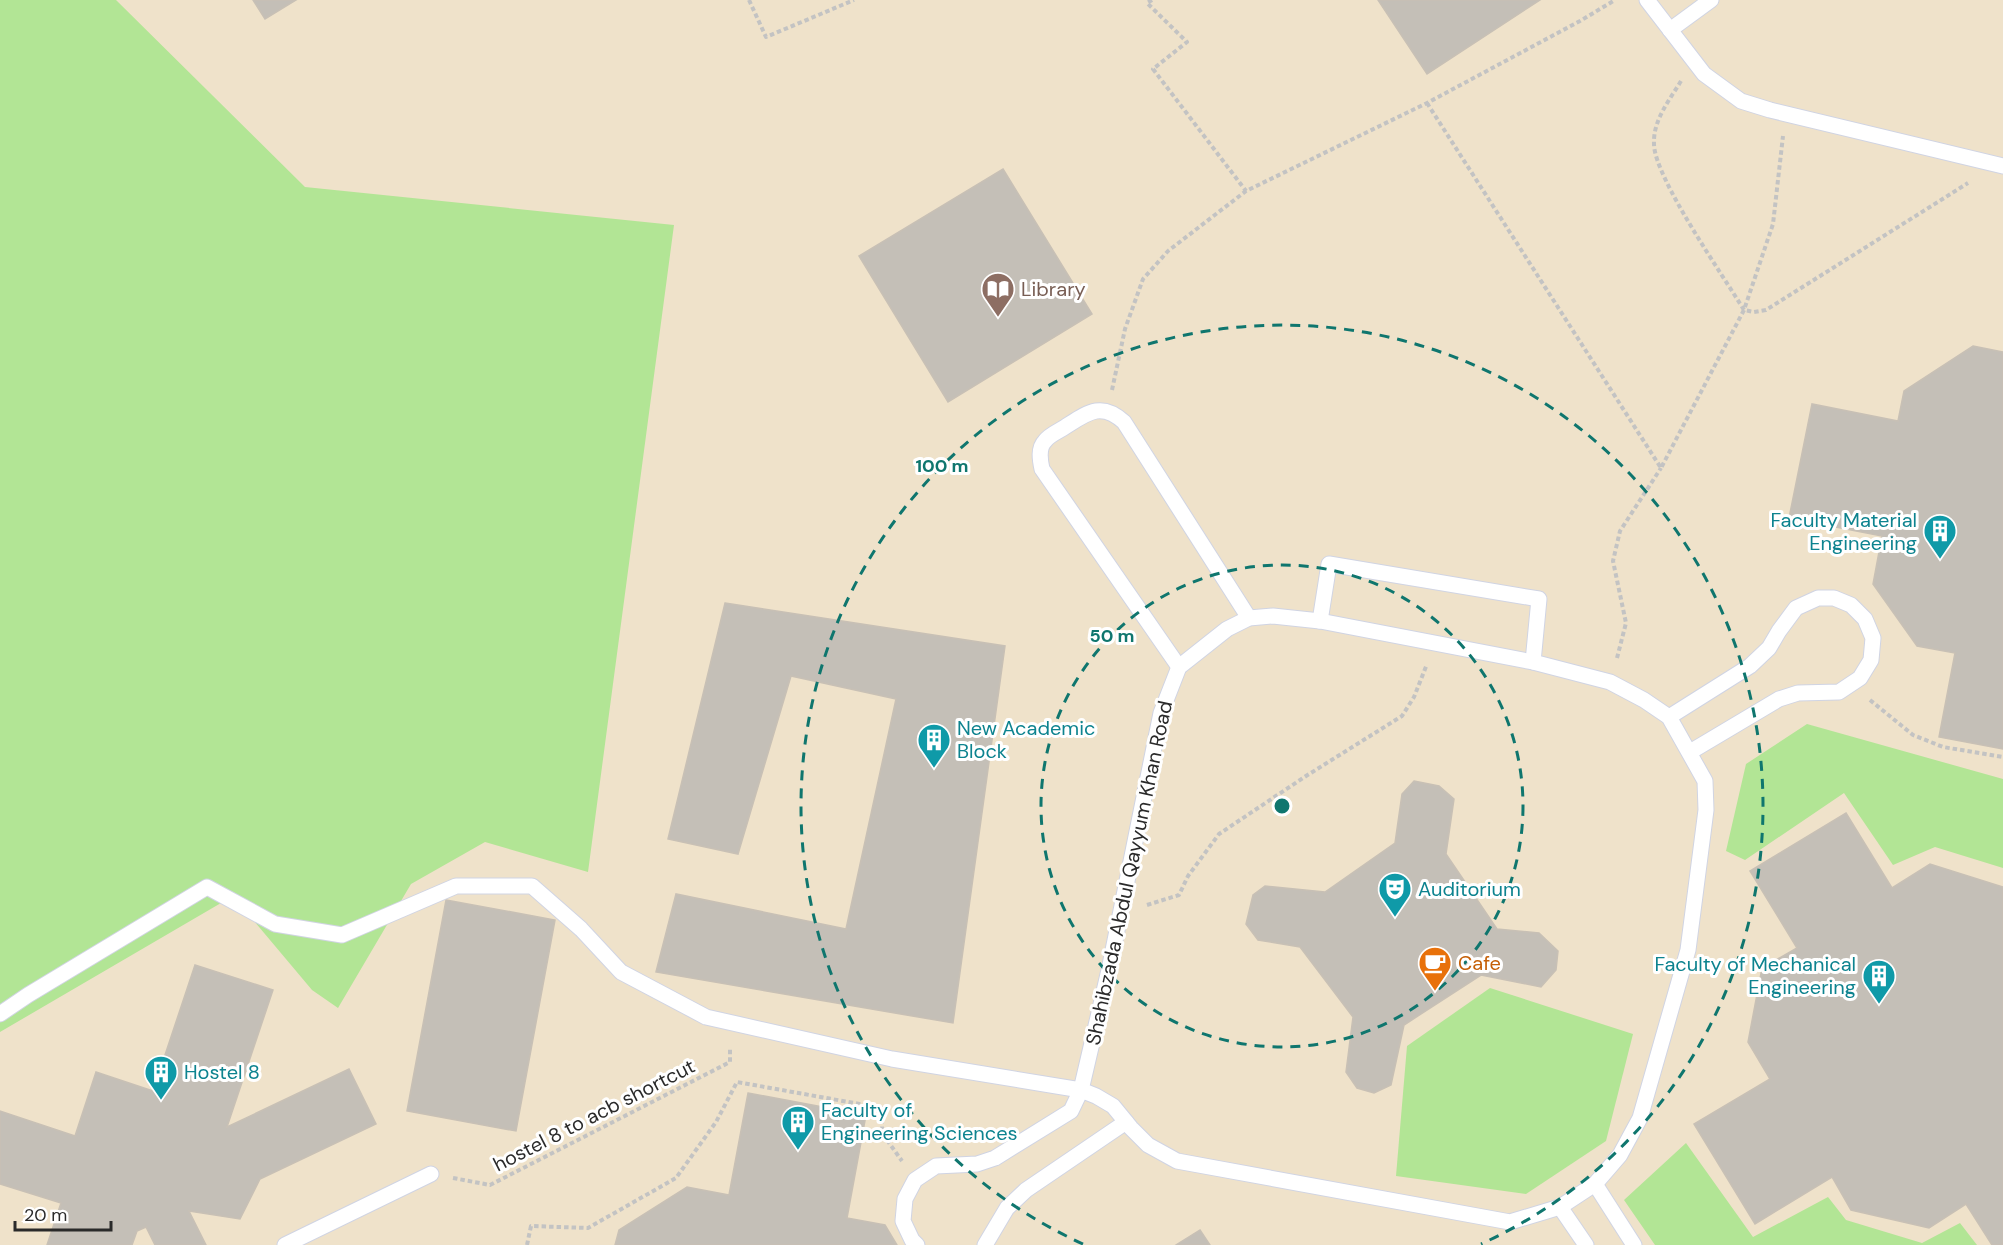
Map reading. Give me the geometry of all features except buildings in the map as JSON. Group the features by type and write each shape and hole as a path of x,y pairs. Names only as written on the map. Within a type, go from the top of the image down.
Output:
{"lane":[{"path":"1647,0 1704,74 1741,101 2000,165"},
{"path":"1670,30 1711,0"},
{"path":"0,1014 207,887 275,924 342,935 456,886 532,886 581,929 621,972 706,1017 892,1059 1081,1090 1113,1106 1148,1145 1177,1161 1510,1222 1560,1207 1595,1184 1620,1155 1640,1118 1688,950 1706,810 1705,781 1690,752 1669,717 1644,700 1610,682 1533,662 1320,621 1273,616 1249,618 1227,629 1179,667 1042,469 1041,448 1045,441 1087,412 1098,410 1115,414 1124,422 1249,618"},
{"path":"1320,621 1329,564 1539,598 1533,662"},
{"path":"1669,717 1750,666 1769,648 1796,608 1818,598 1834,598 1851,605 1865,619 1873,638 1871,660 1860,678 1839,692 1798,693 1779,699 1690,752"},
{"name":"Shahibzada Abdul Qayyum Khan Road","path":"1081,1090 1161,713 1179,667"},
{"path":"917,1245 903,1221 905,1199 915,1180 936,1166 977,1164 995,1158 1071,1111 1081,1090"},
{"path":"985,1245 1007,1208 1026,1190 1126,1122"},
{"path":"285,1245 431,1174"},
{"path":"1595,1184 1634,1245"},
{"path":"1560,1207 1586,1245"}],"path":[{"path":"749,0 766,37 854,0"},
{"path":"1152,0 1147,3 1187,42 1153,69 1246,191"},
{"path":"1107,411 1125,329 1143,279 1168,252 1246,191 1426,103 1615,0"},
{"path":"1693,60 1657,121 1654,144 1656,160 1678,203 1744,310 1754,312 1766,310 2000,165"},
{"path":"1426,103 1661,468"},
{"path":"1610,682 1626,623 1613,561 1620,531 1661,468 1744,310 1773,224 1785,113"},
{"path":"1122,903 1147,905 1179,895 1188,876 1220,834 1306,776 1402,717 1414,698 1435,643"},
{"path":"1851,684 1913,735 1943,747 2003,757"},
{"name":"hostel 8 to acb shortcut","path":"431,1174 490,1185 730,1062 730,1024"},
{"path":"527,1245 531,1226 588,1228 676,1178 716,1122 737,1082 882,1108 882,1133 915,1180"}],"shaded area":[{"path":"0,0 2003,0 2003,1245 0,1245"}],"green space":[{"path":"0,0 116,0 305,187 674,225 588,872 485,842 411,884 338,1008 312,990 233,896 0,1032"},
{"path":"1807,724 2003,779 2003,868 1935,847 1893,865 1844,793 1745,860 1726,851 1746,764"},
{"path":"1490,988 1633,1034 1606,1141 1526,1194 1396,1176 1407,1046"},
{"path":"1686,1143 1753,1237 1828,1197 1846,1220 1922,1243 1960,1223 1977,1245 1655,1245 1624,1200"}],"place":[{"name":"Library","path":"998,318"},
{"name":"Faculty Material Engineering","path":"1940,560"},
{"name":"New Academic Block","path":"934,769"},
{"name":"Auditorium","path":"1395,918"},
{"name":"Cafe","path":"1435,992"},
{"name":"Faculty of Mechanical Engineering","path":"1879,1005"},
{"name":"Hostel 8","path":"161,1101"},
{"name":"Faculty of Engineering Sciences","path":"798,1151"}]}
